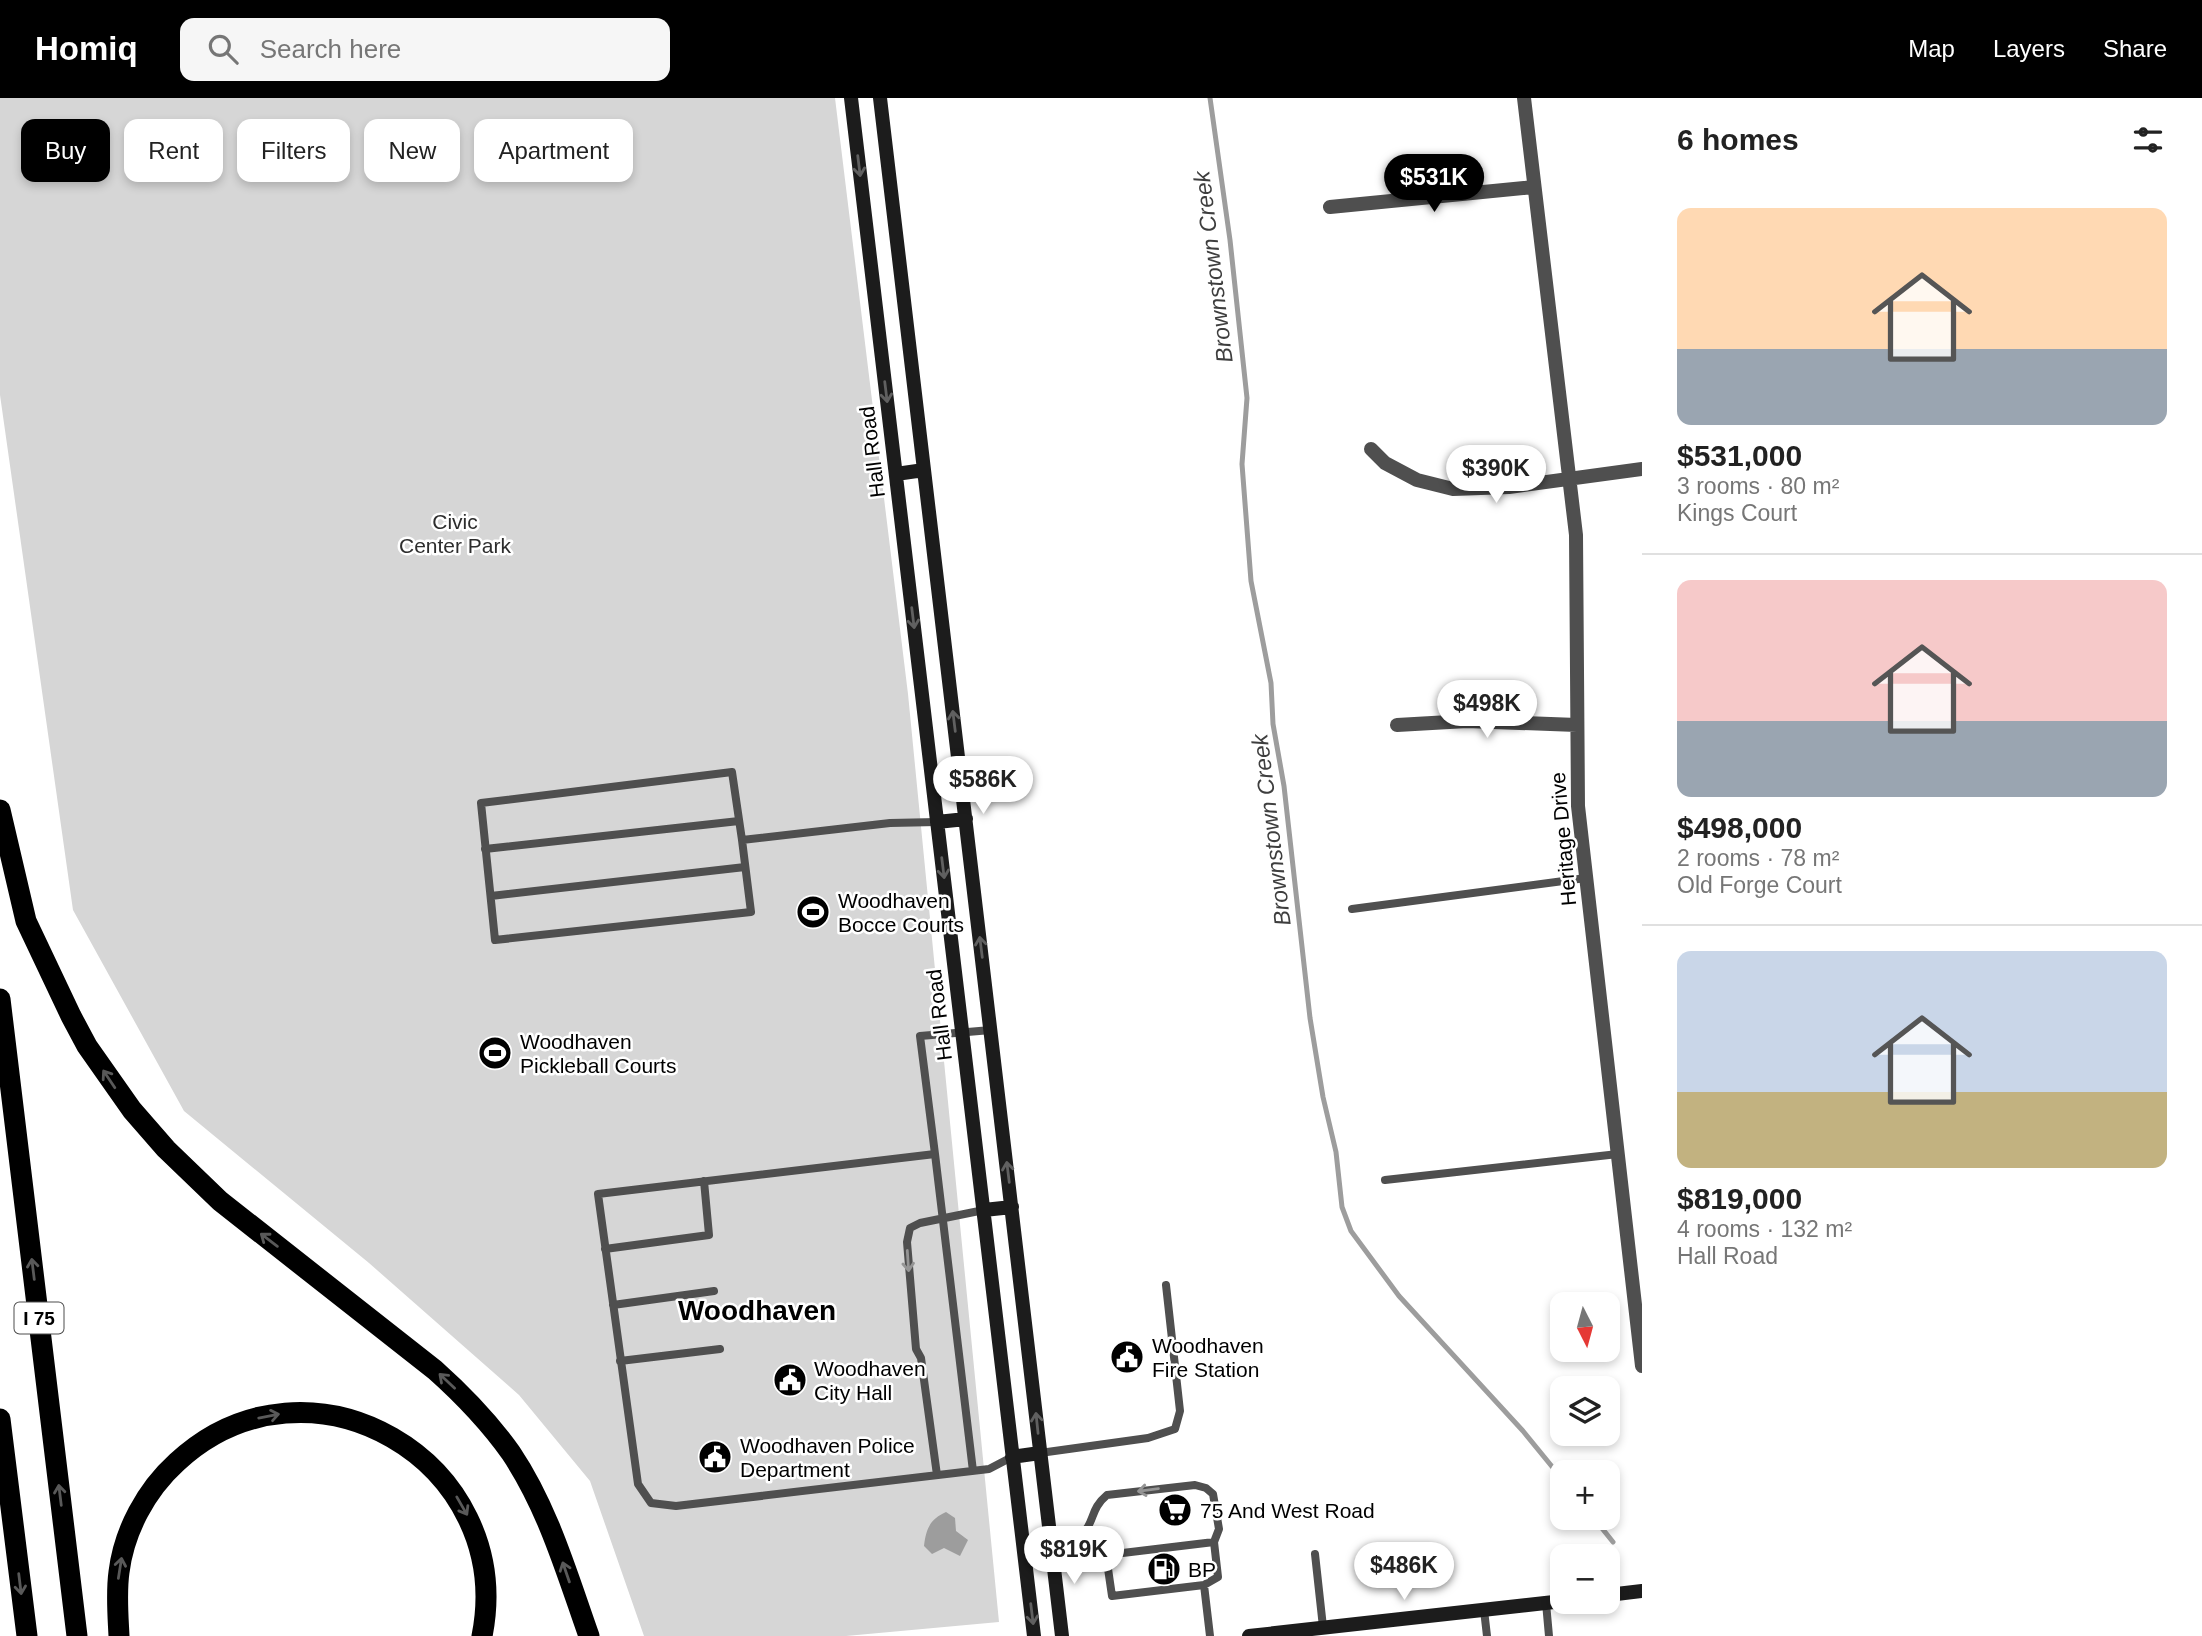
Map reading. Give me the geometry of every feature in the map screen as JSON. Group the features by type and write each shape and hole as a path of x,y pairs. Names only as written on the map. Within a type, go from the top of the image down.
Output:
{"highway":[{"path":"0,810 26,921 71,1016 112,1083 166,1149 220,1201 425,1361 468,1400 512,1456 538,1502 562,1559 589,1636"},
{"name":"I 75","path":"0,999 77,1636"},
{"path":"119,1636 118,1573 126,1539 146,1497 165,1473 187,1452 218,1432 276,1414 307,1412 337,1416 384,1432 415,1451 441,1476 463,1506 482,1557 487,1594 482,1636"},
{"path":"0,1419 27,1636"}],"street":[{"name":"Hall Road","path":"851,98 1034,1636"},
{"path":"880,98 1062,1636"},
{"name":"Heritage Drive","path":"1524,98 1570,478 1577,570 1578,806 1642,1366"},
{"path":"1330,207 1534,187"},
{"path":"1371,449 1385,463 1417,480 1453,489 1509,487 1642,469"},
{"path":"896,474 924,470"},
{"path":"1396,724 1467,721 1577,725"},
{"path":"937,822 966,819"},
{"path":"984,1210 1012,1207"},
{"path":"1012,1457 1040,1453"},
{"path":"1023,1543 1051,1539"},
{"path":"1620,1594 1642,1591"},
{"path":"1249,1636 1324,1627 1355,1630 1550,1603"}],"lane":[{"path":"732,772 739,821 751,912 495,940 481,803 732,772"},
{"path":"485,849 739,821"},
{"path":"742,840 890,823 937,822"},
{"path":"491,897 745,867"},
{"path":"1352,909 1586,878"},
{"path":"973,1471 920,1036 991,1030"},
{"path":"935,1154 598,1194 638,1484 651,1503 676,1506 989,1469 1012,1457"},
{"path":"1385,1180 1618,1154"},
{"path":"605,1249 709,1236 704,1181"},
{"path":"937,1475 921,1358 916,1349 907,1242 910,1228 920,1223 984,1210"},
{"path":"1040,1453 1148,1438 1175,1429 1180,1411 1166,1285"},
{"path":"612,1305 714,1291"},
{"path":"620,1361 720,1349"},
{"path":"1051,1539 1080,1536 1088,1529 1096,1504 1107,1495 1195,1485 1206,1488 1213,1494 1219,1529 1214,1542 1218,1577 1204,1585 1112,1597 1106,1555"},
{"path":"1080,1536 1106,1555 1214,1542"},
{"path":"1315,1554 1324,1627"},
{"path":"1204,1585 1210,1636"},
{"path":"1546,1603 1549,1636"},
{"path":"1484,1610 1487,1636"}],"green space":[{"name":"Civic Center Park","path":"0,98 835,98 908,694 999,1622 846,1636 644,1636 590,1481 519,1395 369,1263 184,1111 73,910 0,395"}],"shaded area":[{"path":"946,1512 955,1518 956,1531 968,1540 960,1556 944,1548 932,1554 924,1546 930,1525"}],"waterway":[{"name":"Brownstown Creek","path":"1210,98 1230,240 1247,398 1242,464 1251,581 1271,683 1273,724 1284,786 1310,1018 1323,1097 1336,1152 1342,1207 1351,1231 1399,1296 1550,1464"},
{"name":"Brownstown Creek","path":"1603,1530 1613,1542"}],"place":[{"name":"Woodhaven Bocce Courts","path":"813,912"},
{"name":"Woodhaven Pickleball Courts","path":"495,1053"},
{"name":"Woodhaven Fire Station","path":"1127,1357"},
{"name":"Woodhaven City Hall","path":"790,1380"},
{"name":"Woodhaven Police Department","path":"715,1457"},
{"name":"75 And West Road","path":"1175,1510"},
{"name":"BP","path":"1164,1569"}],"district":[{"name":"Woodhaven","path":"757,1310"}]}
